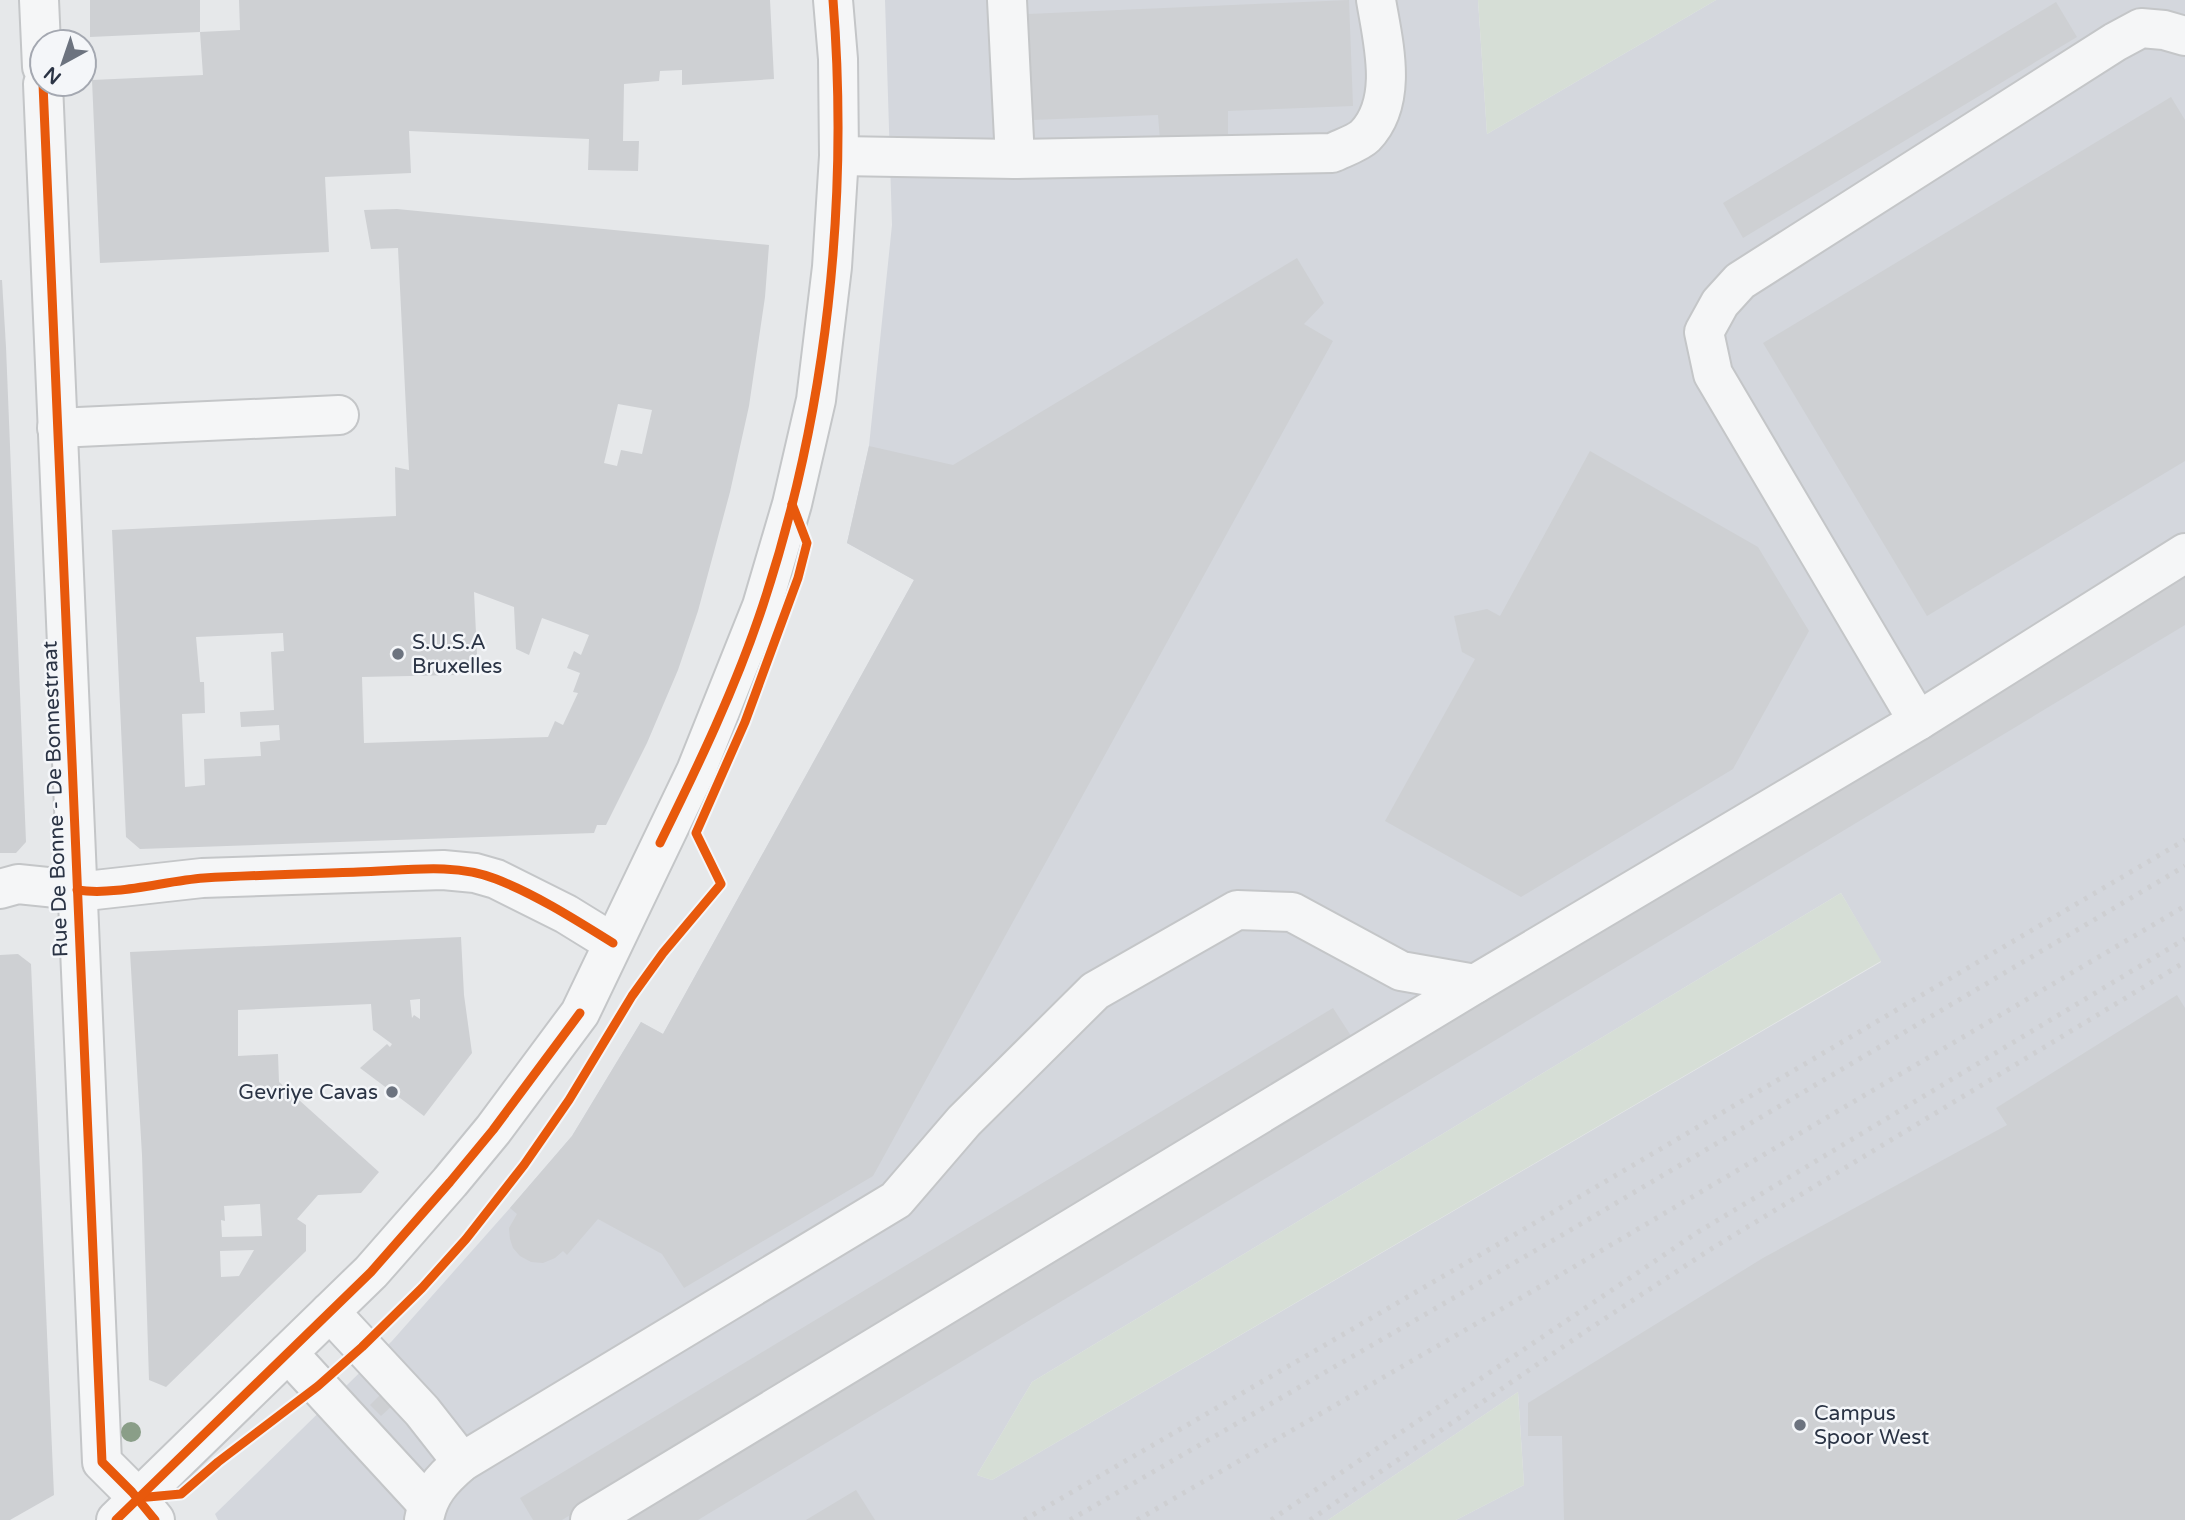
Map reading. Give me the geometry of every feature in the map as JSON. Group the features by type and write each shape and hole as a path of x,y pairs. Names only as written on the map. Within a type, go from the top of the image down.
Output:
{"street":[{"path":"39,0 40,28"},
{"path":"136,1513 288,1353 371,1272 493,1130 580,1013 696,771 762,606 792,503 816,401 832,267 839,156 838,59 833,0"},
{"path":"1007,0 1015,159"},
{"path":"839,156 1015,159 1332,153 1365,137 1383,107 1386,63 1376,0"},
{"path":"1918,720 1713,374 1704,332 1720,303 1740,281 2115,43 2141,28 2164,30 2185,36"},
{"name":"Rue De Bonne - De Bonnestraat","path":"44,98 102,1462 136,1513"},
{"path":"57,428 339,415"},
{"path":"590,1520 1475,984 1918,720 2185,553"},
{"path":"0,889 18,884 94,891 202,878 433,870 475,873 496,879 613,943"},
{"path":"288,1353 425,1512 442,1479 462,1462 896,1200 964,1121 1095,990 1237,910 1292,912 1401,971 1475,984"},
{"path":"330,1312 422,1411 462,1462"}],"shaded area":[{"path":"885,0 1478,0 1487,134 1716,0 2185,0 2185,1520 1456,1520 1524,1485 1518,1392 1328,1520 218,1520 215,1514 392,1341 572,1136 641,1022 663,1034 914,580 847,543 869,446 892,225","holes":["1841,893 1881,962 992,1480 977,1475 1032,1382"]},
{"path":"1478,0 1716,0 1487,134"},
{"path":"1841,893 1881,961 992,1480 977,1475 1032,1382"},
{"path":"1518,1392 1524,1485 1456,1520 1328,1520"}],"building":[{"path":"90,0 200,0 200,32 98,37 98,28 90,28"},
{"path":"239,0 770,0 774,79 682,85 682,70 660,71 659,81 624,84 623,141 639,141 638,171 588,170 589,139 409,131 411,173 325,177 329,252 100,263 93,98 98,98 98,80 203,75 200,32 240,30"},
{"path":"1349,0 1353,106 1228,111 1228,136 1160,140 1158,115 1032,120 1028,14"},
{"path":"2056,2 2077,37 1743,238 1723,203"},
{"path":"2171,97 2185,120 2185,461 1927,616 1763,343"},
{"path":"397,209 769,245 765,297 749,406 730,492 698,611 678,670 647,743 606,825 597,825 594,833 140,849 126,837 112,530 396,516 395,467 409,470 398,248 371,249 364,210","holes":["618,404 652,410 642,454 621,450 617,466 604,463","474,592 514,607 516,649 529,655 542,618 589,635 581,655 574,651 567,668 580,673 573,692 578,693 563,725 555,721 548,737 364,743 362,677 457,675 477,654","283,633 284,651 271,652 274,710 240,712 241,727 279,725 280,740 260,742 261,756 204,759 205,785 185,787 182,714 205,713 204,682 200,682 196,637"]},
{"path":"1297,258 1324,303 1304,324 1333,341 873,1176 684,1288 662,1254 598,1219 567,1255 563,1251 543,1263 531,1262 520,1256 510,1239 509,1228 517,1214 510,1208 572,1136 641,1022 663,1034 914,580 847,543 869,446 953,465"},
{"path":"0,280 6,347 26,842 16,853 0,853"},
{"path":"1590,451 1758,547 1809,631 1733,769 1521,897 1385,821 1475,659 1462,652 1454,616 1487,609 1500,616"},
{"path":"2185,576 2185,625 698,1520 617,1520"},
{"path":"461,937 464,995 472,1053 424,1116 360,1068 387,1044 390,1047 392,1044 373,1030 371,1004 238,1010 238,1056 278,1054 279,1082 379,1172 361,1193 318,1195 297,1219 306,1225 306,1251 166,1387 149,1380 142,1155 130,952","holes":["420,999 420,1019 414,1015 412,1018 410,1000","260,1204 262,1236 222,1237 224,1206","254,1250 239,1276 221,1277 220,1251"]},
{"path":"18,954 31,964 54,1495 10,1520 0,1520 0,955"},
{"path":"2177,995 2185,1008 2185,1520 1564,1520 1562,1436 1528,1436 1528,1403 1763,1258 2007,1125 1996,1108"},
{"path":"1333,1008 1355,1042 562,1520 533,1520 520,1498"},
{"path":"383,1392 394,1404 381,1416 370,1405"},
{"path":"856,1490 875,1520 806,1520"}],"railway":[{"path":"1024,1520 2185,840"},
{"path":"1070,1520 1557,1238 2185,866"},
{"path":"1137,1520 1555,1278 2185,906"},
{"path":"1271,1520 1698,1232 2185,939"},
{"path":"1310,1520 1711,1249 2185,962"}],"cycle path":[{"path":"660,843 716,726 741,666 785,532 803,457 828,306 835,229 838,153 833,0"},
{"path":"44,98 102,1462 155,1520"},
{"path":"137,1498 181,1494 218,1462 318,1386 422,1288 466,1239 524,1165 569,1100 632,996 663,953 721,884 696,833 745,722 798,578 807,543 792,504"},
{"path":"77,890 108,891 223,877 445,869 496,879 556,908 613,943"},
{"path":"116,1520 371,1272 493,1130 580,1013"}],"place":[{"name":"S.U.S.A Bruxelles","path":"398,654"},
{"name":"Gevriye Cavas","path":"392,1092"},
{"name":"Campus Spoor West","path":"1800,1425"}]}
